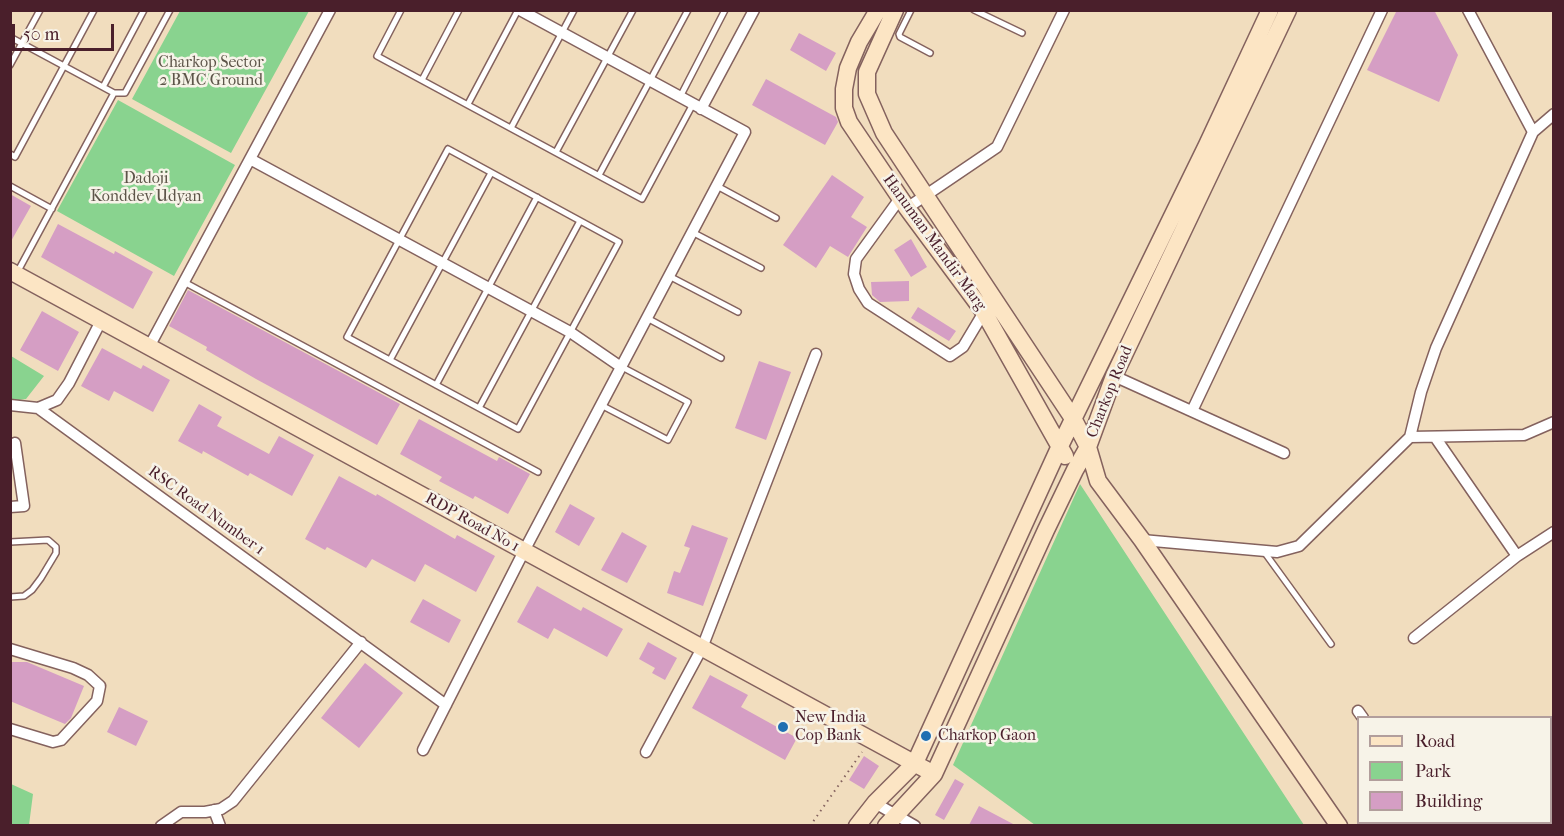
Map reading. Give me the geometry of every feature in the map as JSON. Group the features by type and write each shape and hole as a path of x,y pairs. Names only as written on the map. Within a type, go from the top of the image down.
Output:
{"street":[{"path":"149,347 330,10"},
{"path":"423,750 524,551 745,132 519,10"},
{"path":"697,106 754,10"},
{"name":"Hanuman Mandir Marg","path":"878,10 859,42 848,68 844,89 844,108 849,122 984,312 1059,448 1075,470"},
{"path":"896,10 867,72 867,94 884,133 1074,420 1088,447 1098,481 1142,540 1339,825"},
{"path":"984,312 963,346 950,356 868,303 859,289 854,274 856,260 904,202 925,196 997,147 1064,10"},
{"name":"Charkop Road","path":"915,763 1059,448 1270,10"},
{"name":"Charkop Road","path":"890,820 934,774 1075,470 1088,447 1114,376 1288,10"},
{"path":"1192,411 1382,10"},
{"path":"1468,10 1533,132"},
{"path":"1142,540 1277,552 1299,546 1410,437 1421,392 1436,348 1533,132 1554,114"},
{"path":"250,159 570,332 621,367"},
{"name":"RDP Road No 1","path":"13,273 934,774"},
{"path":"10,405 38,408 57,400 69,383 101,321"},
{"path":"646,752 702,648 816,354"},
{"path":"1114,376 1284,453"},
{"name":"RSC Road Number 1","path":"38,408 446,705"},
{"path":"1410,437 1524,435 1554,422"},
{"path":"1435,437 1517,556"},
{"path":"10,507 24,506 15,443"},
{"path":"1075,470 1098,481"},
{"path":"1414,638 1517,556 1554,532"},
{"path":"161,825 181,812 220,809 233,801 361,642"},
{"path":"10,649 73,668 88,675 100,686 97,700 62,740 53,742 10,729"},
{"path":"857,825 875,803 915,763"},
{"path":"875,803 890,820 915,825"},
{"path":"214,810 220,825"}],"lane":[{"path":"10,65 40,10"},
{"path":"10,154 15,157 94,10"},
{"path":"103,87 144,10"},
{"path":"10,37 114,93 125,93 170,10"},
{"path":"401,10 377,56 642,198 697,106"},
{"path":"422,80 459,10"},
{"path":"468,104 519,10"},
{"path":"511,128 574,10"},
{"path":"556,152 633,10"},
{"path":"599,175 688,10"},
{"path":"680,97 725,10"},
{"path":"911,10 900,37 930,52"},
{"path":"974,10 1022,33"},
{"path":"13,273 52,209 114,93"},
{"path":"448,150 619,242 518,429 347,337 399,240 448,150"},
{"path":"390,360 491,173"},
{"path":"10,186 52,209"},
{"path":"717,186 776,218"},
{"path":"436,385 537,197"},
{"path":"479,408 580,221"},
{"path":"692,232 761,268"},
{"path":"669,276 738,312"},
{"path":"184,282 538,472"},
{"path":"647,318 721,358"},
{"path":"601,405 668,440 688,402 621,367"},
{"path":"10,542 48,540 56,547 56,553 32,590 24,596 10,597"},
{"path":"1264,551 1331,644"}],"path":[{"path":"810,825 870,740"}],"green space":[{"name":"Charkop Sector 2 BMC Ground","path":"180,11 309,11 231,153 132,99"},
{"name":"Dadoji Konddev Udyan","path":"118,100 235,165 174,276 57,211"},
{"path":"11,356 44,376 26,399 11,401"},
{"path":"1080,484 1304,825 1035,825 953,765"},
{"path":"11,784 33,794 29,825 11,825"}],"building":[{"path":"1397,10 1434,10 1458,55 1439,102 1367,70"},
{"path":"799,33 836,53 826,71 790,50"},
{"path":"766,79 836,117 838,122 825,145 752,105"},
{"path":"832,175 864,197 851,217 867,227 848,257 830,246 816,268 783,245"},
{"path":"10,194 31,206 10,243"},
{"path":"58,224 153,272 133,309 41,257"},
{"path":"911,239 927,267 911,277 894,250"},
{"path":"909,281 909,301 880,302 872,295 871,282"},
{"path":"188,290 400,404 377,445 256,379 206,350 207,347 169,326"},
{"path":"918,307 956,331 949,341 911,318"},
{"path":"42,311 79,332 58,371 20,350"},
{"path":"102,348 141,369 143,365 170,380 153,412 114,391 109,401 81,386"},
{"path":"759,361 791,372 766,440 735,428"},
{"path":"199,404 222,417 217,426 269,454 279,436 314,455 292,496 250,473 248,476 203,451 202,454 178,441"},
{"path":"419,419 497,461 499,457 530,474 508,514 475,496 473,499 439,481 442,477 400,454"},
{"path":"339,476 376,496 377,494 455,539 457,535 495,556 476,592 425,564 415,582 372,559 366,568 327,547 325,550 305,539"},
{"path":"570,504 595,518 579,546 555,532"},
{"path":"692,525 728,538 703,606 667,593 674,571 680,573 690,548 684,546"},
{"path":"622,532 647,546 627,583 601,570"},
{"path":"537,586 581,611 583,607 623,629 607,657 554,628 548,639 517,622"},
{"path":"423,599 461,620 449,643 410,622"},
{"path":"648,642 677,658 665,680 652,673 655,668 639,659"},
{"path":"10,662 27,662 84,686 71,718 65,724 10,701"},
{"path":"365,663 403,693 359,748 321,718"},
{"path":"710,675 748,695 741,707 797,738 785,760 692,708"},
{"path":"119,707 148,721 136,746 107,732"},
{"path":"864,756 879,766 864,789 849,780"},
{"path":"955,779 964,784 944,820 935,815"},
{"path":"979,806 1015,825 969,825"}],"place":[{"name":"New India Cop Bank","path":"783,727"},
{"name":"Charkop Gaon","path":"926,736"}]}
